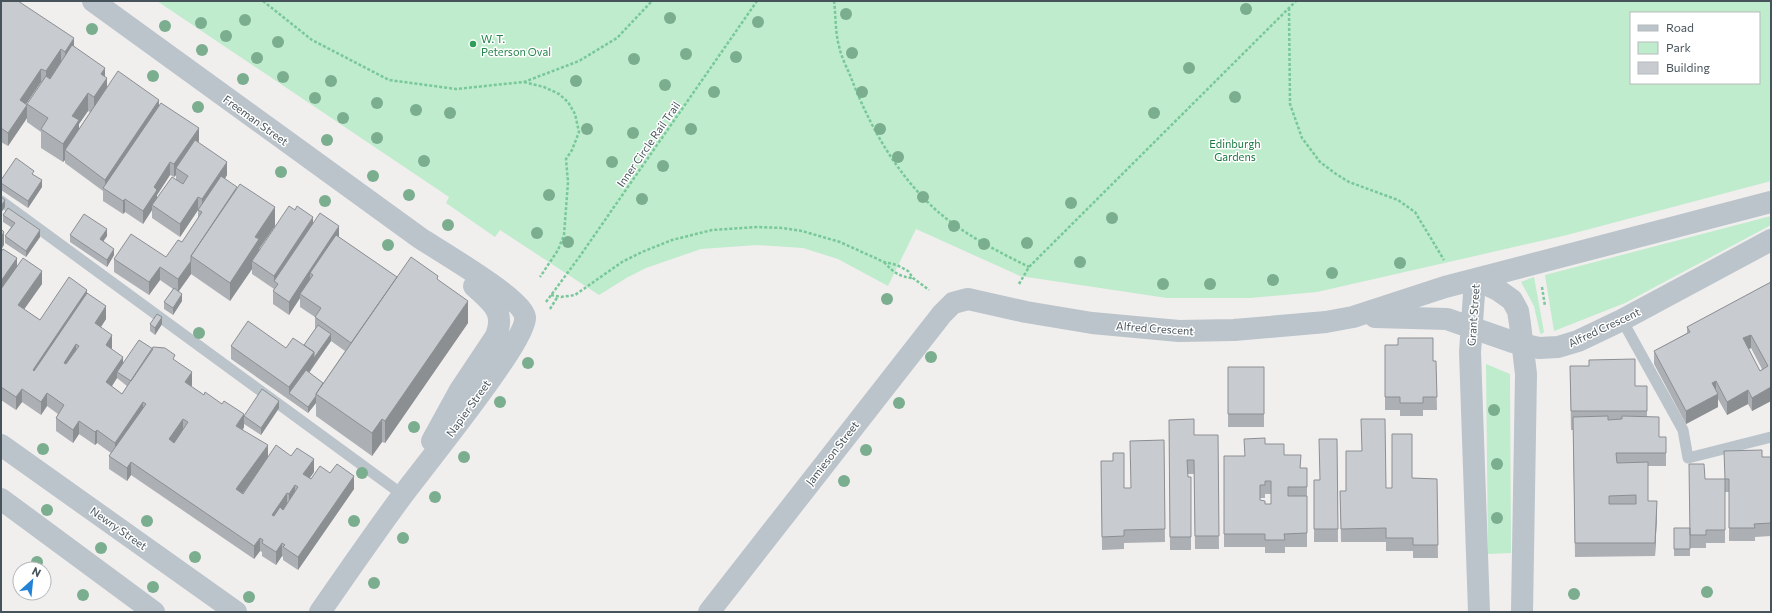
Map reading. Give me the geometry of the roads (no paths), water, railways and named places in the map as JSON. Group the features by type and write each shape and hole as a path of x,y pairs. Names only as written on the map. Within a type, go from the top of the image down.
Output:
{"street":[{"name":"Freeman Street","path":"93,1 420,238 476,274 509,298 522,309 525,317"},
{"name":"Alfred Crescent","path":"960,300 968,299 1007,308 1092,323 1179,331 1234,330 1326,322 1353,317 1445,287 1771,202"},
{"name":"Freeman Street","path":"420,238 492,302 497,309 500,319"},
{"name":"Alfred Crescent","path":"1353,317 1412,317 1447,319 1523,344 1549,348 1558,347 1572,343 1622,320 1771,240"},
{"name":"Grant Street","path":"1479,612 1470,352 1476,279 1498,290 1514,302 1518,311 1523,344 1526,374 1522,612"},
{"name":"Jamieson Street","path":"709,612 942,314 950,305 960,300"},
{"name":"Napier Street","path":"320,612 403,495 466,414 523,329 525,317"},
{"name":"Napier Street","path":"403,495 452,402 496,336 500,319"},
{"name":"Newry Street","path":"1,445 236,612"},
{"path":"1,499 154,612"}],"lane":[{"path":"1,201 403,495"},
{"path":"1622,320 1683,430 1688,458 1771,437"}],"place":[{"name":"W. T. Peterson Oval","path":"473,44"}],"park label":[{"name":"Edinburgh Gardens","path":"1235,149"}]}
